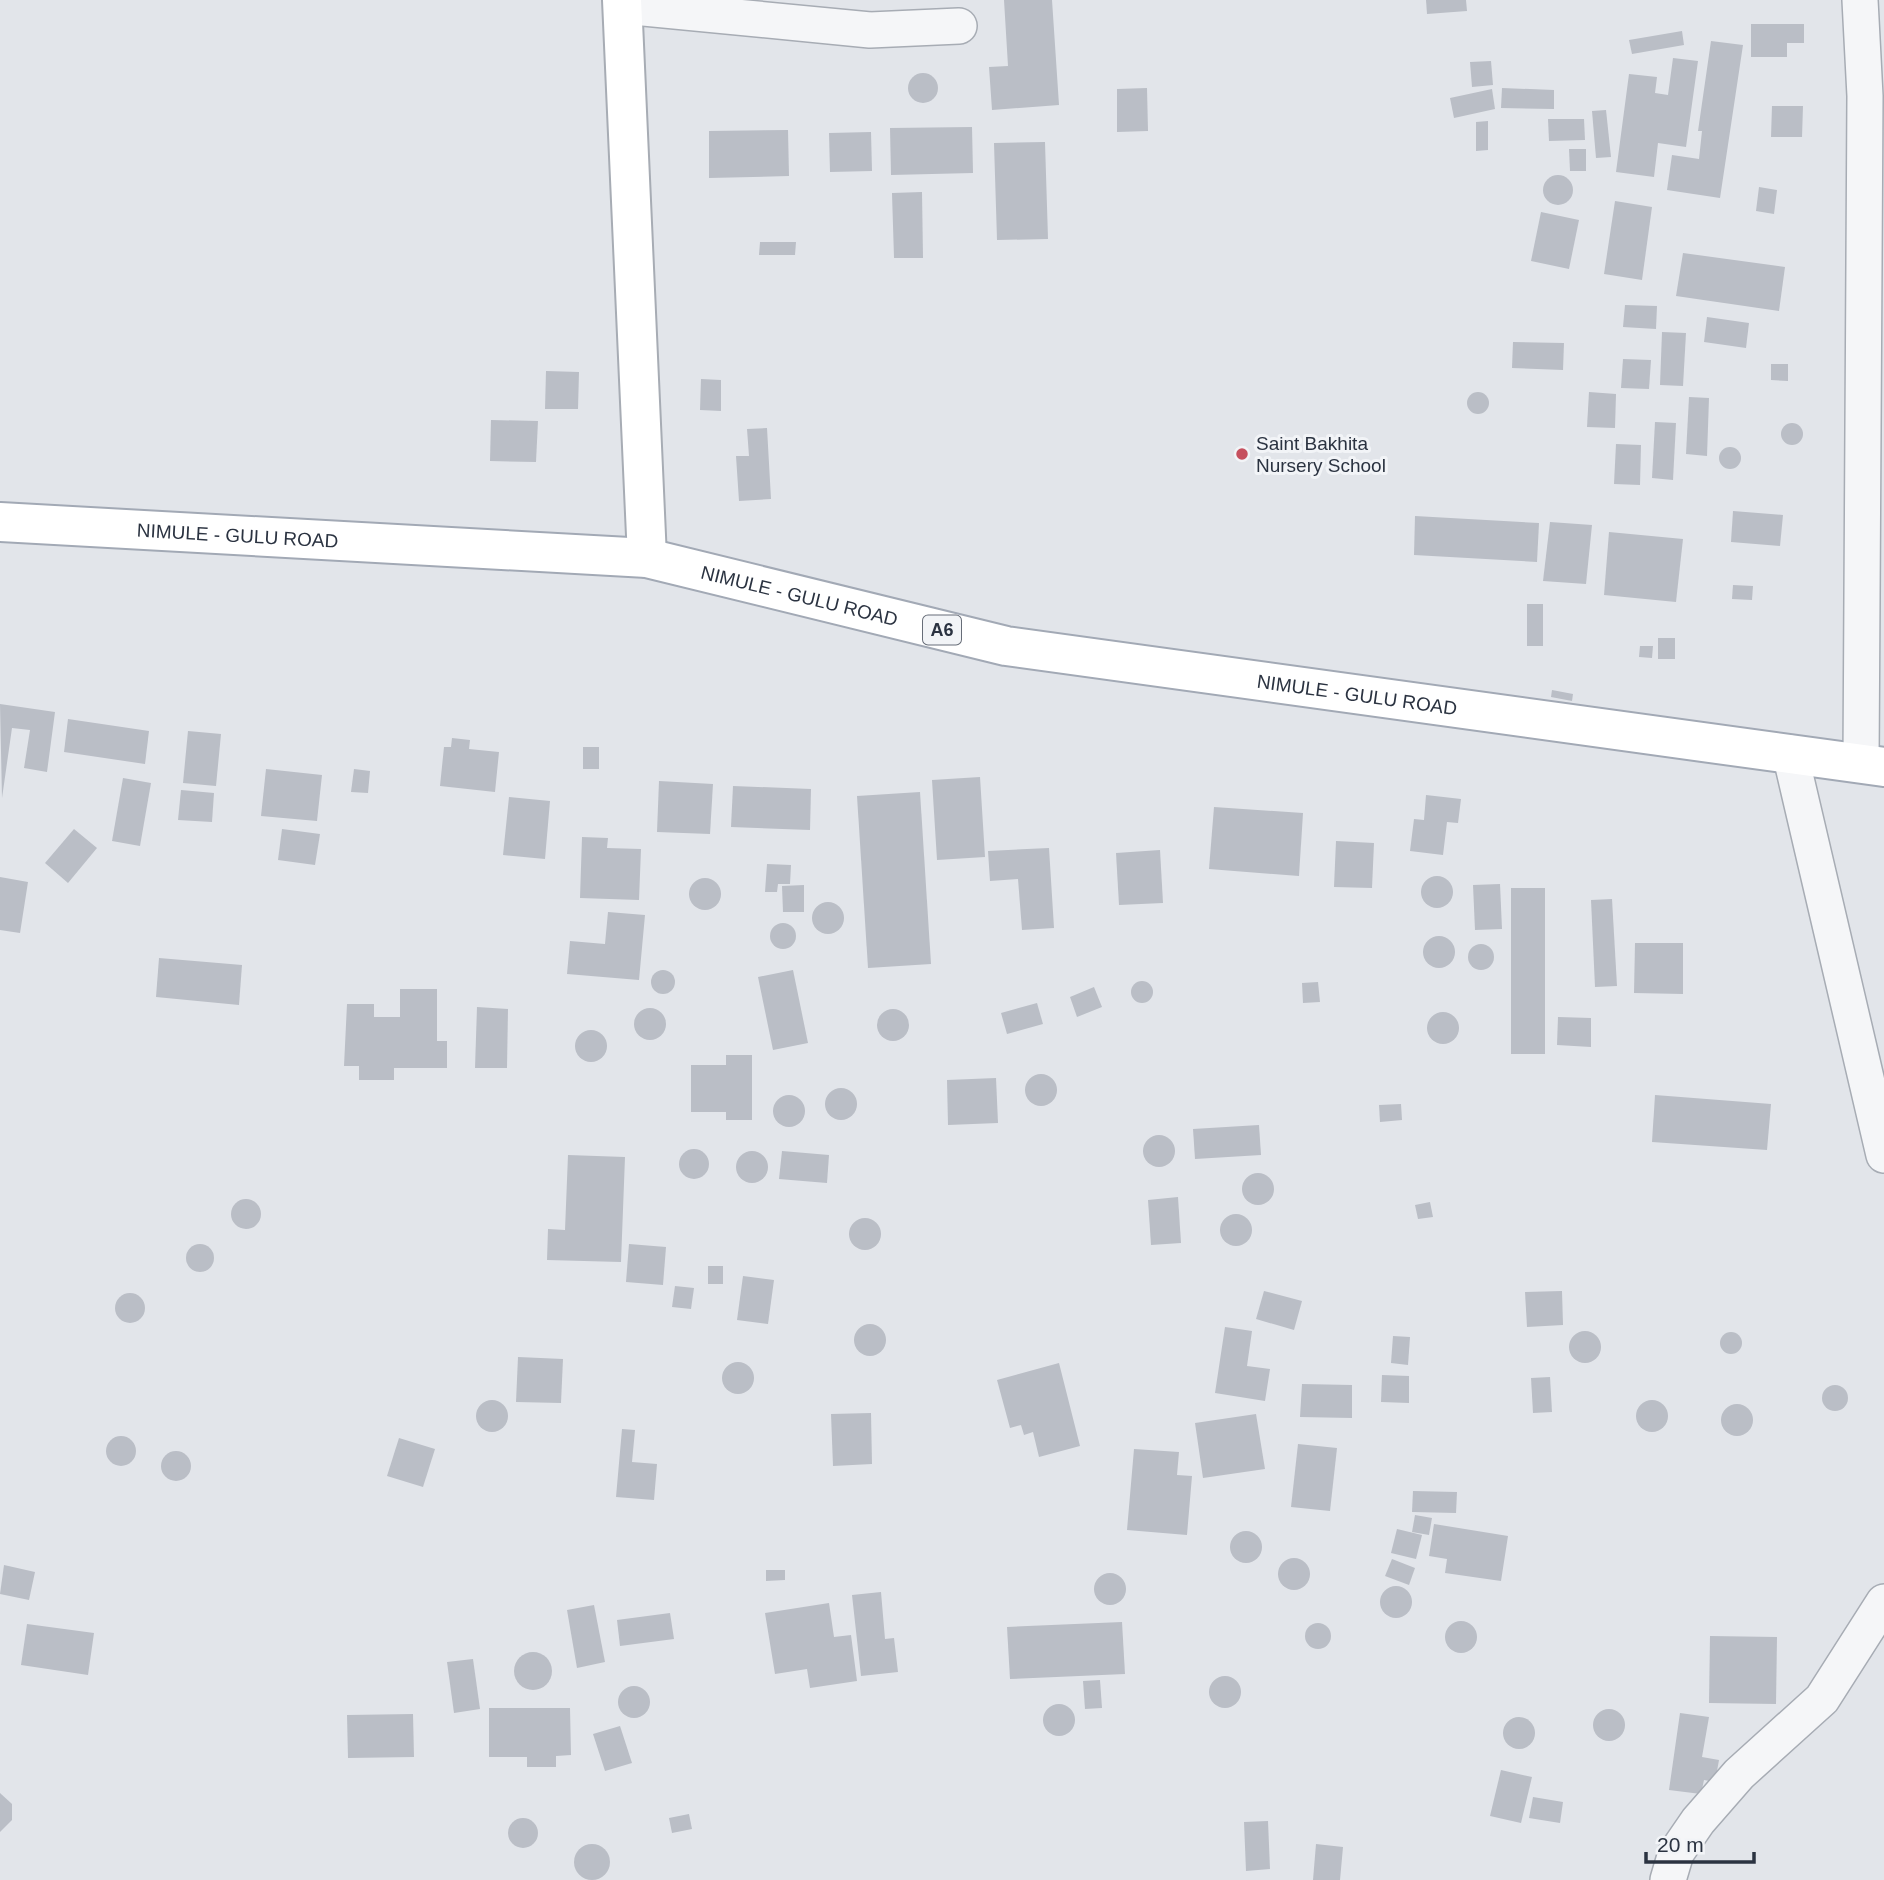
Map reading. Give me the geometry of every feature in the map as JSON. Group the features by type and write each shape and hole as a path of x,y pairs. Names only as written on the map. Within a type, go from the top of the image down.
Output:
{"main road":[{"path":"623,3 647,558"},
{"name":"NIMULE - GULU ROAD","path":"1,526 647,558 1006,646 1873,765"}],"street":[{"path":"1860,0 1865,96 1873,765"},
{"path":"623,3 870,15 959,26"},
{"path":"1790,753 1884,1155"},
{"path":"1668,1880 1676,1853 1698,1821 1739,1774 1822,1699 1884,1602"}],"building":[{"path":"1004,0 1052,0 1059,105 992,110 989,67 1008,66"},
{"path":"1426,0 1466,0 1467,11 1427,14"},
{"path":"1751,24 1804,24 1804,43 1787,43 1787,57 1751,57"},
{"path":"1682,31 1684,45 1632,54 1629,40"},
{"path":"1711,41 1743,45 1720,198 1667,190 1672,155 1699,159 1702,131 1698,131"},
{"path":"1673,58 1698,61 1686,147 1658,143 1654,177 1616,172 1629,74 1657,77 1655,93 1668,95"},
{"path":"1491,61 1493,85 1472,87 1470,62"},
{"path":"923,73 934,77 938,88 934,99 923,103 912,99 908,88 912,77"},
{"path":"1147,88 1148,131 1117,132 1117,89"},
{"path":"1502,88 1554,90 1554,109 1501,108"},
{"path":"1492,89 1495,109 1454,118 1450,98"},
{"path":"1772,106 1803,106 1802,137 1771,137"},
{"path":"1606,110 1611,157 1596,158 1592,111"},
{"path":"1548,119 1584,119 1585,140 1549,141"},
{"path":"1488,121 1488,150 1476,151 1476,122"},
{"path":"972,127 973,173 891,175 890,128"},
{"path":"788,130 789,176 709,178 709,131"},
{"path":"871,132 872,171 830,172 829,133"},
{"path":"1045,142 1048,239 997,240 994,143"},
{"path":"1569,149 1586,149 1586,171 1570,171"},
{"path":"1558,175 1569,179 1573,190 1569,201 1558,205 1547,201 1543,190 1547,179"},
{"path":"1759,187 1777,190 1774,214 1756,211"},
{"path":"922,192 923,258 894,258 892,193"},
{"path":"1615,201 1652,207 1642,280 1604,274"},
{"path":"1541,212 1579,220 1569,269 1531,261"},
{"path":"760,242 796,242 795,255 759,255"},
{"path":"1683,253 1785,267 1779,311 1676,296"},
{"path":"1625,305 1657,306 1656,329 1623,327"},
{"path":"1707,317 1749,323 1746,348 1704,342"},
{"path":"1662,332 1686,333 1683,386 1660,385"},
{"path":"1513,342 1564,343 1563,370 1512,368"},
{"path":"1623,359 1651,360 1649,389 1621,388"},
{"path":"1771,364 1788,364 1788,381 1771,380"},
{"path":"546,371 579,372 578,409 545,409"},
{"path":"701,379 721,380 721,411 700,410"},
{"path":"1478,392 1486,395 1489,403 1486,411 1478,414 1470,411 1467,403 1470,395"},
{"path":"1589,392 1616,394 1615,428 1587,427"},
{"path":"1689,397 1709,398 1707,456 1686,454"},
{"path":"491,420 538,421 536,462 490,461"},
{"path":"1655,422 1676,423 1673,480 1652,478"},
{"path":"1792,423 1800,426 1803,434 1800,442 1792,445 1784,442 1781,434 1784,426"},
{"path":"767,428 771,499 739,501 736,456 749,456 747,429"},
{"path":"1616,444 1641,445 1640,485 1614,484"},
{"path":"1730,447 1738,450 1741,458 1738,466 1730,469 1722,466 1719,458 1722,450"},
{"path":"1733,511 1783,515 1780,546 1731,542"},
{"path":"1415,516 1539,523 1537,562 1414,555"},
{"path":"1550,522 1592,525 1586,584 1543,581"},
{"path":"1609,532 1683,539 1676,602 1604,595"},
{"path":"1733,585 1753,586 1752,600 1732,599"},
{"path":"1527,604 1543,604 1543,646 1527,646"},
{"path":"1658,638 1675,638 1675,659 1658,659"},
{"path":"1640,646 1653,646 1652,658 1639,657"},
{"path":"1552,690 1573,694 1572,701 1551,697"},
{"path":"0,704 55,712 47,772 24,768 30,730 12,728 2,798"},
{"path":"68,719 149,731 145,764 64,752"},
{"path":"188,731 221,734 216,786 183,783"},
{"path":"452,738 470,740 469,749 499,752 495,792 440,786 444,747 451,747"},
{"path":"583,747 599,747 599,769 583,769"},
{"path":"266,769 322,775 317,821 261,816"},
{"path":"354,769 370,771 368,793 351,792"},
{"path":"980,777 985,857 937,860 932,780"},
{"path":"123,778 151,783 140,846 112,841"},
{"path":"659,781 713,784 710,834 657,832"},
{"path":"733,786 811,789 810,830 731,827"},
{"path":"181,790 214,793 212,822 178,820"},
{"path":"920,792 931,964 868,968 857,796"},
{"path":"1426,795 1461,799 1458,823 1447,822 1443,855 1410,851 1414,819 1424,820"},
{"path":"509,797 550,801 545,859 503,855"},
{"path":"1214,807 1303,813 1299,876 1209,869"},
{"path":"74,829 97,848 68,883 45,863"},
{"path":"282,829 320,834 315,865 278,860"},
{"path":"582,837 608,838 607,848 641,849 639,900 580,898"},
{"path":"1336,841 1374,843 1372,888 1334,887"},
{"path":"1049,848 1054,928 1022,930 1018,879 990,881 988,851"},
{"path":"1160,850 1163,903 1119,905 1116,853"},
{"path":"767,864 791,865 790,884 778,884 777,892 765,892"},
{"path":"1437,876 1448,881 1453,892 1448,903 1437,908 1426,903 1421,892 1426,881"},
{"path":"0,877 28,882 20,933 0,930"},
{"path":"705,878 716,883 721,894 716,905 705,910 694,905 689,894 694,883"},
{"path":"1500,884 1502,929 1475,930 1473,885"},
{"path":"804,885 804,912 783,912 782,886"},
{"path":"1511,888 1545,888 1545,1054 1511,1054"},
{"path":"1612,899 1617,986 1595,987 1591,900"},
{"path":"828,902 839,907 844,918 839,929 828,934 817,929 812,918 817,907"},
{"path":"608,912 645,915 639,980 567,974 570,941 605,944"},
{"path":"783,923 793,926 796,936 793,946 783,949 773,946 770,936 773,926"},
{"path":"1439,936 1450,941 1455,952 1450,963 1439,968 1428,963 1423,952 1428,941"},
{"path":"1635,943 1683,943 1683,994 1634,993"},
{"path":"1481,944 1490,948 1494,957 1490,966 1481,970 1472,966 1468,957 1472,948"},
{"path":"159,958 242,965 239,1005 156,997"},
{"path":"663,970 671,974 675,982 671,990 663,994 655,990 651,982 655,974"},
{"path":"793,970 808,1043 773,1050 758,977"},
{"path":"1142,981 1150,984 1153,992 1150,1000 1142,1003 1134,1000 1131,992 1134,984"},
{"path":"1318,982 1320,1002 1303,1003 1302,983"},
{"path":"1094,987 1102,1007 1077,1017 1070,997"},
{"path":"400,989 437,989 437,1041 447,1041 447,1068 394,1068 394,1080 359,1080 359,1066 344,1066 347,1004 374,1004 374,1017 400,1017"},
{"path":"1037,1003 1043,1024 1007,1034 1001,1013"},
{"path":"477,1007 508,1009 507,1068 475,1068"},
{"path":"650,1008 661,1013 666,1024 661,1035 650,1040 639,1035 634,1024 639,1013"},
{"path":"893,1009 904,1014 909,1025 904,1036 893,1041 882,1036 877,1025 882,1014"},
{"path":"1443,1012 1454,1017 1459,1028 1454,1039 1443,1044 1432,1039 1427,1028 1432,1017"},
{"path":"1558,1017 1591,1018 1591,1047 1557,1045"},
{"path":"591,1030 602,1035 607,1046 602,1057 591,1062 580,1057 575,1046 580,1035"},
{"path":"726,1055 752,1055 752,1120 726,1120 726,1112 691,1112 691,1065 726,1065"},
{"path":"1041,1074 1052,1079 1057,1090 1052,1101 1041,1106 1030,1101 1025,1090 1030,1079"},
{"path":"996,1078 998,1123 948,1125 947,1080"},
{"path":"841,1088 852,1093 857,1104 852,1115 841,1120 830,1115 825,1104 830,1093"},
{"path":"789,1095 800,1100 805,1111 800,1122 789,1127 778,1122 773,1111 778,1100"},
{"path":"1655,1095 1771,1104 1767,1150 1652,1142"},
{"path":"1401,1104 1402,1120 1380,1122 1379,1105"},
{"path":"1259,1125 1261,1155 1195,1159 1193,1129"},
{"path":"1159,1135 1170,1140 1175,1151 1170,1162 1159,1167 1148,1162 1143,1151 1148,1140"},
{"path":"694,1149 700,1150 708,1158 708,1170 700,1178 694,1179 688,1178 680,1170 679,1164 680,1158 688,1150"},
{"path":"752,1151 763,1156 768,1167 763,1178 752,1183 741,1178 736,1167 741,1156"},
{"path":"782,1151 829,1155 827,1183 779,1179"},
{"path":"568,1155 625,1157 621,1262 547,1260 548,1229 565,1230"},
{"path":"1258,1173 1269,1178 1274,1189 1269,1200 1258,1205 1247,1200 1242,1189 1247,1178"},
{"path":"1178,1197 1181,1243 1151,1245 1148,1200"},
{"path":"246,1199 257,1203 261,1214 257,1225 246,1229 235,1225 231,1214 235,1203"},
{"path":"1430,1202 1433,1217 1418,1219 1415,1205"},
{"path":"1236,1214 1247,1219 1252,1230 1247,1241 1236,1246 1225,1241 1220,1230 1225,1219"},
{"path":"865,1218 876,1223 881,1234 876,1245 865,1250 854,1245 849,1234 854,1223"},
{"path":"200,1244 210,1248 214,1258 210,1268 200,1272 190,1268 186,1258 190,1248"},
{"path":"629,1244 666,1247 663,1285 626,1282"},
{"path":"708,1266 723,1266 723,1284 708,1284"},
{"path":"743,1276 774,1280 768,1324 737,1320"},
{"path":"675,1286 694,1288 691,1309 672,1307"},
{"path":"1264,1291 1302,1301 1294,1330 1256,1319"},
{"path":"1562,1291 1563,1325 1527,1327 1525,1292"},
{"path":"130,1293 141,1297 145,1308 141,1319 130,1323 119,1319 115,1308 119,1297"},
{"path":"870,1324 881,1329 886,1340 881,1351 870,1356 859,1351 854,1340 859,1329"},
{"path":"1225,1327 1252,1331 1247,1366 1270,1369 1265,1401 1215,1393"},
{"path":"1585,1331 1596,1336 1601,1347 1596,1358 1585,1363 1574,1358 1569,1347 1574,1336"},
{"path":"1731,1332 1739,1335 1742,1343 1739,1351 1731,1354 1723,1351 1720,1343 1723,1335"},
{"path":"1393,1336 1410,1337 1408,1365 1391,1363"},
{"path":"518,1357 563,1359 561,1403 516,1402"},
{"path":"738,1362 749,1367 754,1378 749,1389 738,1394 727,1389 722,1378 727,1367"},
{"path":"1059,1363 1080,1446 1039,1457 1033,1432 1024,1435 1021,1425 1010,1428 997,1380"},
{"path":"1382,1375 1409,1376 1409,1403 1381,1402"},
{"path":"1550,1377 1552,1412 1533,1413 1531,1378"},
{"path":"1302,1384 1352,1385 1352,1418 1300,1417"},
{"path":"1835,1385 1844,1389 1848,1398 1844,1407 1835,1411 1826,1407 1822,1398 1826,1389"},
{"path":"492,1400 503,1405 508,1416 503,1427 492,1432 481,1427 476,1416 481,1405"},
{"path":"1652,1400 1663,1405 1668,1416 1663,1427 1652,1432 1641,1427 1636,1416 1641,1405"},
{"path":"1737,1404 1748,1409 1753,1420 1748,1431 1737,1436 1726,1431 1721,1420 1726,1409"},
{"path":"871,1413 872,1464 833,1466 831,1414"},
{"path":"1256,1414 1265,1469 1203,1478 1195,1423"},
{"path":"622,1429 635,1430 632,1462 657,1464 654,1500 616,1497"},
{"path":"121,1436 132,1440 136,1451 132,1462 121,1466 110,1462 106,1451 110,1440"},
{"path":"399,1438 435,1449 423,1487 387,1476"},
{"path":"1298,1444 1337,1448 1330,1511 1291,1507"},
{"path":"1134,1449 1179,1452 1177,1475 1192,1476 1187,1535 1127,1530"},
{"path":"176,1451 187,1455 191,1466 187,1477 176,1481 165,1477 161,1466 165,1455"},
{"path":"1413,1491 1457,1492 1456,1513 1412,1512"},
{"path":"1415,1515 1432,1518 1429,1535 1412,1532"},
{"path":"1434,1524 1508,1536 1501,1581 1445,1573 1447,1559 1429,1556"},
{"path":"1397,1529 1422,1535 1416,1559 1391,1553"},
{"path":"1246,1531 1257,1536 1262,1547 1257,1558 1246,1563 1235,1558 1230,1547 1235,1536"},
{"path":"1294,1558 1305,1563 1310,1574 1305,1585 1294,1590 1283,1585 1278,1574 1283,1563"},
{"path":"1392,1559 1415,1568 1409,1585 1385,1576"},
{"path":"4,1565 35,1572 29,1600 0,1594"},
{"path":"766,1570 785,1570 785,1580 766,1581"},
{"path":"1110,1573 1121,1578 1126,1589 1121,1600 1110,1605 1099,1600 1094,1589 1099,1578"},
{"path":"1396,1586 1407,1591 1412,1602 1407,1613 1396,1618 1385,1613 1380,1602 1385,1591"},
{"path":"881,1592 885,1639 894,1638 898,1672 861,1676 852,1595"},
{"path":"829,1603 834,1637 851,1635 857,1681 810,1688 807,1669 775,1674 765,1613"},
{"path":"594,1605 605,1662 577,1668 567,1610"},
{"path":"670,1613 674,1639 620,1646 617,1620"},
{"path":"1461,1621 1472,1626 1477,1637 1472,1648 1461,1653 1450,1648 1445,1637 1450,1626"},
{"path":"1122,1622 1125,1674 1010,1679 1007,1627"},
{"path":"1318,1623 1327,1627 1331,1636 1327,1645 1318,1649 1309,1645 1305,1636 1309,1627"},
{"path":"27,1624 94,1633 88,1675 21,1665"},
{"path":"1710,1636 1777,1637 1776,1704 1709,1703"},
{"path":"533,1652 547,1657 552,1671 547,1685 533,1690 519,1685 514,1671 519,1657"},
{"path":"473,1659 480,1709 454,1713 447,1662"},
{"path":"1225,1676 1236,1681 1241,1692 1236,1703 1225,1708 1214,1703 1209,1692 1214,1681"},
{"path":"1100,1680 1102,1708 1085,1709 1083,1681"},
{"path":"634,1686 645,1691 650,1702 645,1713 634,1718 623,1713 618,1702 623,1691"},
{"path":"1059,1704 1070,1709 1075,1720 1070,1731 1059,1736 1048,1731 1043,1720 1048,1709"},
{"path":"489,1708 570,1708 571,1755 556,1756 556,1767 527,1767 527,1757 489,1757"},
{"path":"1609,1709 1620,1714 1625,1725 1620,1736 1609,1741 1598,1736 1593,1725 1598,1714"},
{"path":"1680,1713 1709,1717 1702,1757 1719,1760 1715,1782 1704,1780 1701,1794 1669,1790"},
{"path":"413,1714 414,1757 348,1758 347,1715"},
{"path":"1519,1717 1530,1722 1535,1733 1530,1744 1519,1749 1508,1744 1503,1733 1508,1722"},
{"path":"620,1726 632,1763 605,1771 593,1734"},
{"path":"1501,1770 1532,1777 1521,1823 1490,1816"},
{"path":"0,1793 12,1804 12,1820 0,1832"},
{"path":"1533,1797 1563,1802 1560,1823 1529,1818"},
{"path":"689,1814 692,1829 672,1833 669,1818"},
{"path":"523,1818 534,1822 538,1833 534,1844 523,1848 512,1844 508,1833 512,1822"},
{"path":"1268,1821 1270,1869 1246,1871 1244,1822"},
{"path":"592,1844 605,1849 610,1862 605,1875 592,1880 579,1875 574,1862 579,1849"},
{"path":"1316,1844 1343,1847 1340,1880 1313,1880"}],"place":[{"name":"Saint Bakhita Nursery School","path":"1242,454"}]}
